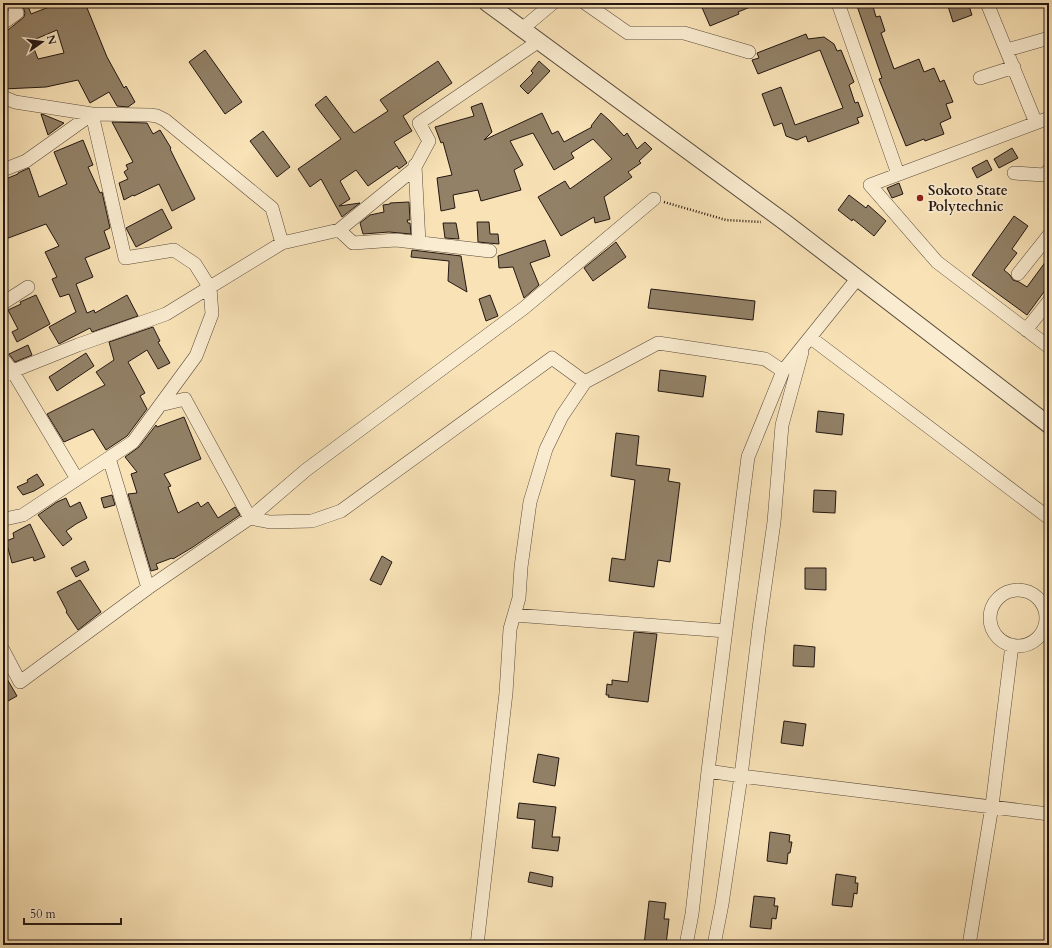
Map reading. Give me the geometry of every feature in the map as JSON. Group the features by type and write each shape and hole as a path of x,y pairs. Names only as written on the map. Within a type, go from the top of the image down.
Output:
{"street":[{"path":"3,23 17,13 13,3"},
{"path":"487,3 773,214 1049,425"},
{"path":"522,29 553,3"},
{"path":"585,3 628,33 684,33 749,52"},
{"path":"838,3 898,174"},
{"path":"988,3 1014,67 1046,120 870,185 936,262 1049,347"},
{"path":"1007,50 1049,38"},
{"path":"8,373 78,345 166,314 282,243 339,230 414,168 429,141 419,123 539,41"},
{"path":"980,78 1014,67"},
{"path":"3,97 15,102 92,114 150,115 157,116 165,120 272,208 282,243"},
{"path":"3,170 26,161 92,114"},
{"path":"3,517 5,519 23,516 133,442 196,356 212,314 210,288 195,264 174,250 125,258 92,114"},
{"path":"415,165 419,243"},
{"path":"1014,173 1044,175 1049,170"},
{"path":"3,650 20,682 148,588 250,518 306,470 524,308 654,199"},
{"path":"339,230 353,243 396,240 490,251"},
{"path":"1018,274 1049,235"},
{"path":"686,945 692,914 708,771 748,457 783,371 857,279"},
{"path":"3,303 28,287"},
{"path":"1026,330 1049,301"},
{"path":"807,342 1049,518"},
{"path":"714,945 722,904 741,776 774,522 782,425 807,342"},
{"path":"477,945 506,693 510,629 519,598 521,566 530,502 546,449 562,416 585,382 658,344 765,359 783,371"},
{"path":"250,518 270,522 312,521 341,511 552,358 585,382"},
{"path":"3,359 8,373 77,479"},
{"path":"160,405 185,399 250,518"},
{"path":"109,458 148,588"},
{"path":"1017,590 1028,591 1037,597 1044,606 1046,617 1044,628 1039,637 1030,644 1019,646 1012,645 999,639 992,630 990,619 992,608 997,599 1006,592 1017,590"},
{"path":"514,615 726,631"},
{"path":"969,945 992,806 1012,645"},
{"path":"708,771 1049,814"}],"path":[{"path":"654,199 726,220 763,222"}],"building":[{"path":"22,3 27,3 31,14 49,7 48,3 85,3 107,57 124,88 126,86 135,102 128,107 117,106 109,92 90,103 78,80 46,87 3,89 3,31 8,30 24,17 25,13","holes":["57,30 64,53 38,59 31,41"]},
{"path":"700,3 760,3 738,12 739,14 710,26"},
{"path":"856,3 872,3 876,17 880,16 885,31 881,33 894,69 919,59 924,72 934,68 940,82 944,80 953,102 946,104 951,118 940,123 944,134 925,141 924,139 906,146 879,79 882,78"},
{"path":"947,3 968,3 972,15 953,22"},
{"path":"806,34 808,39 824,37 834,44 837,51 841,50 854,82 849,85 855,103 858,102 863,116 857,118 859,123 808,142 806,136 797,140 786,136 782,123 774,126 762,94 781,87 795,125 843,108 820,50 758,74 752,60 759,58 757,53"},
{"path":"205,50 242,102 225,114 189,62"},
{"path":"438,61 452,83 403,116 412,131 394,142 407,163 399,169 397,166 368,186 356,170 340,181 350,199 339,206 360,203 342,217 321,179 310,187 298,169 341,139 315,105 326,96 354,133 388,111 380,100"},
{"path":"539,61 550,71 528,94 520,86 533,73 531,71"},
{"path":"482,103 492,132 484,140 542,113 552,134 558,131 564,142 592,127 591,126 601,113 624,136 627,133 637,149 645,142 652,149 639,161 641,163 628,172 632,177 604,197 610,219 595,223 594,217 561,236 538,197 565,181 570,189 612,159 593,139 571,153 574,158 554,170 533,133 510,141 523,165 514,170 521,190 481,201 478,190 453,195 455,208 441,211 437,178 452,175 443,142 441,143 435,127 474,116 471,107"},
{"path":"42,114 64,123 48,135"},
{"path":"112,122 147,123 153,134 160,130 171,148 170,149 195,199 172,211 159,184 124,200 119,183 128,179 124,172 128,169 126,165 133,162"},
{"path":"263,131 290,167 277,177 250,141"},
{"path":"83,140 93,165 88,167 100,193 102,192 110,228 104,231 110,248 85,258 93,277 76,284 87,313 94,310 95,313 127,295 138,316 92,332 90,328 59,344 49,327 76,312 69,294 60,297 52,279 57,277 45,252 59,246 46,224 3,240 3,201 8,199 3,180 29,168 39,197 67,184 54,152"},
{"path":"1012,148 1018,158 999,168 994,159"},
{"path":"987,160 992,170 977,178 972,168"},
{"path":"899,183 903,194 892,198 887,188"},
{"path":"849,195 866,208 868,205 886,221 874,236 853,219 852,221 838,210"},
{"path":"409,202 410,220 407,220 408,223 410,223 411,234 389,232 363,234 360,223 370,215 384,212 383,205"},
{"path":"162,209 172,228 136,247 126,228"},
{"path":"1014,216 1028,226 1012,249 1017,253 1004,270 1013,280 1027,287 1049,257 1049,285 1027,315 972,275"},
{"path":"477,222 489,222 490,234 498,234 499,244 478,242"},
{"path":"443,223 456,223 459,239 445,238"},
{"path":"545,240 550,256 530,263 539,285 524,298 513,267 499,268 498,256"},
{"path":"616,242 626,257 593,281 584,268"},
{"path":"412,250 461,256 467,292 448,281 449,261 411,257"},
{"path":"651,289 755,301 753,320 648,308"},
{"path":"36,295 50,324 17,342 12,332 18,329 8,310 21,304 20,302"},
{"path":"490,295 498,316 486,321 479,299"},
{"path":"153,327 160,341 158,342 170,363 158,369 147,350 128,362 145,393 140,396 147,409 127,436 106,450 93,429 64,442 47,414 105,385 96,372 114,360 109,342"},
{"path":"28,345 32,355 15,362 9,354"},
{"path":"86,353 94,366 57,391 49,377"},
{"path":"660,370 706,376 703,397 658,391"},
{"path":"818,411 844,414 842,435 816,432"},
{"path":"184,417 201,459 164,474 171,486 168,487 178,513 198,502 201,507 208,502 218,518 235,507 240,515 173,559 172,558 156,564 158,569 151,571 128,494 137,493 131,474 137,472 125,457 139,447 156,425 157,427"},
{"path":"616,433 639,436 636,465 670,469 668,481 680,483 670,562 658,560 654,587 609,581 612,558 625,560 635,480 611,476"},
{"path":"37,474 44,485 23,495 17,487 28,482 27,480"},
{"path":"814,490 836,491 835,513 813,512"},
{"path":"112,495 115,505 104,508 101,498"},
{"path":"66,498 70,507 80,502 87,518 66,531 72,539 63,546 38,515 57,502"},
{"path":"30,524 45,557 34,561 33,557 12,563 6,541 14,538 13,533"},
{"path":"382,556 392,562 381,585 370,580"},
{"path":"85,561 89,570 76,577 71,568"},
{"path":"805,568 826,568 826,590 805,589"},
{"path":"80,580 101,612 78,630 66,612 67,611 57,592"},
{"path":"634,632 657,634 648,702 608,697 609,695 606,695 607,684 612,685 612,680 628,682"},
{"path":"794,645 815,647 814,667 793,666"},
{"path":"3,672 17,696 8,701 3,693"},
{"path":"784,721 806,724 803,746 781,743"},
{"path":"538,754 559,758 555,786 533,782"},
{"path":"519,803 556,807 552,837 560,837 558,851 532,848 535,820 517,818"},
{"path":"770,832 790,835 789,842 792,842 790,853 788,853 787,864 767,861"},
{"path":"530,872 553,877 552,887 528,882"},
{"path":"836,874 856,877 855,883 858,883 857,894 854,893 852,907 832,905"},
{"path":"754,896 775,898 774,906 778,906 776,919 772,918 771,929 750,927"},
{"path":"649,901 666,903 664,919 669,919 666,945 644,945"}],"place":[{"name":"Sokoto State Polytechnic","path":"920,198"}]}
